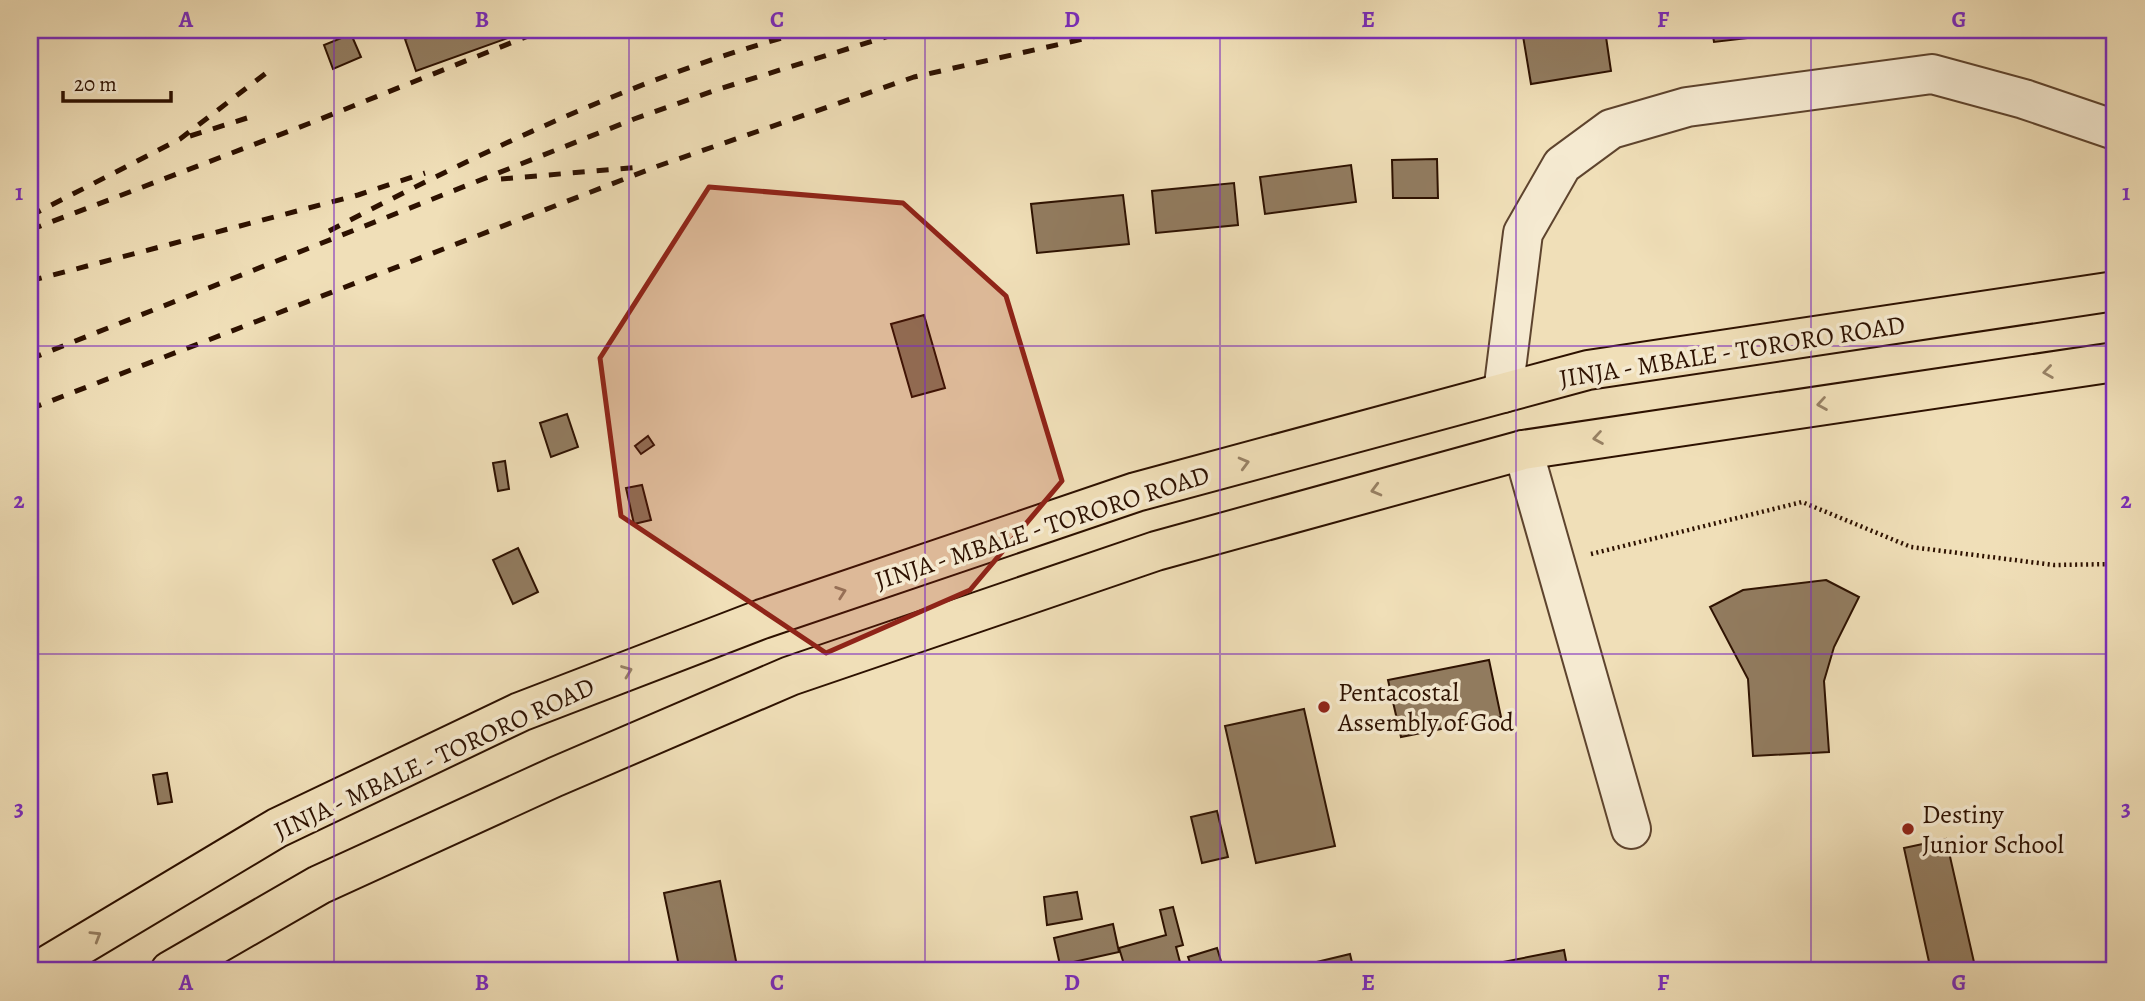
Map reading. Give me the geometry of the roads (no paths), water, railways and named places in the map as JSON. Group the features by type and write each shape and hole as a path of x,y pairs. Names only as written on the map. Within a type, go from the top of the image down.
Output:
{"highway":[{"name":"JINJA - MBALE - TORORO ROAD","path":"38,971 277,828 520,712 762,619 1136,492 1588,370 2115,291"},
{"path":"170,971 319,885 555,776 790,676 1156,551 1523,450 2115,362"}],"street":[{"path":"1503,393 1523,233 1562,165 1612,129 1687,107 1932,74 2024,99 2115,130"},
{"path":"1523,450 1631,829"}],"railway":[{"path":"30,230 313,122 543,30"},
{"path":"329,231 564,117 686,69 811,30"},
{"path":"30,359 634,119 719,89 908,30"},
{"path":"30,409 658,166 914,77 1123,30"},
{"path":"30,216 180,139 270,70"},
{"path":"190,136 247,118"},
{"path":"501,179 641,167"},
{"path":"30,281 358,195 425,173"}],"place":[{"name":"Pentacostal Assembly of God","path":"1324,707"},
{"name":"Destiny Junior School","path":"1908,829"}]}
